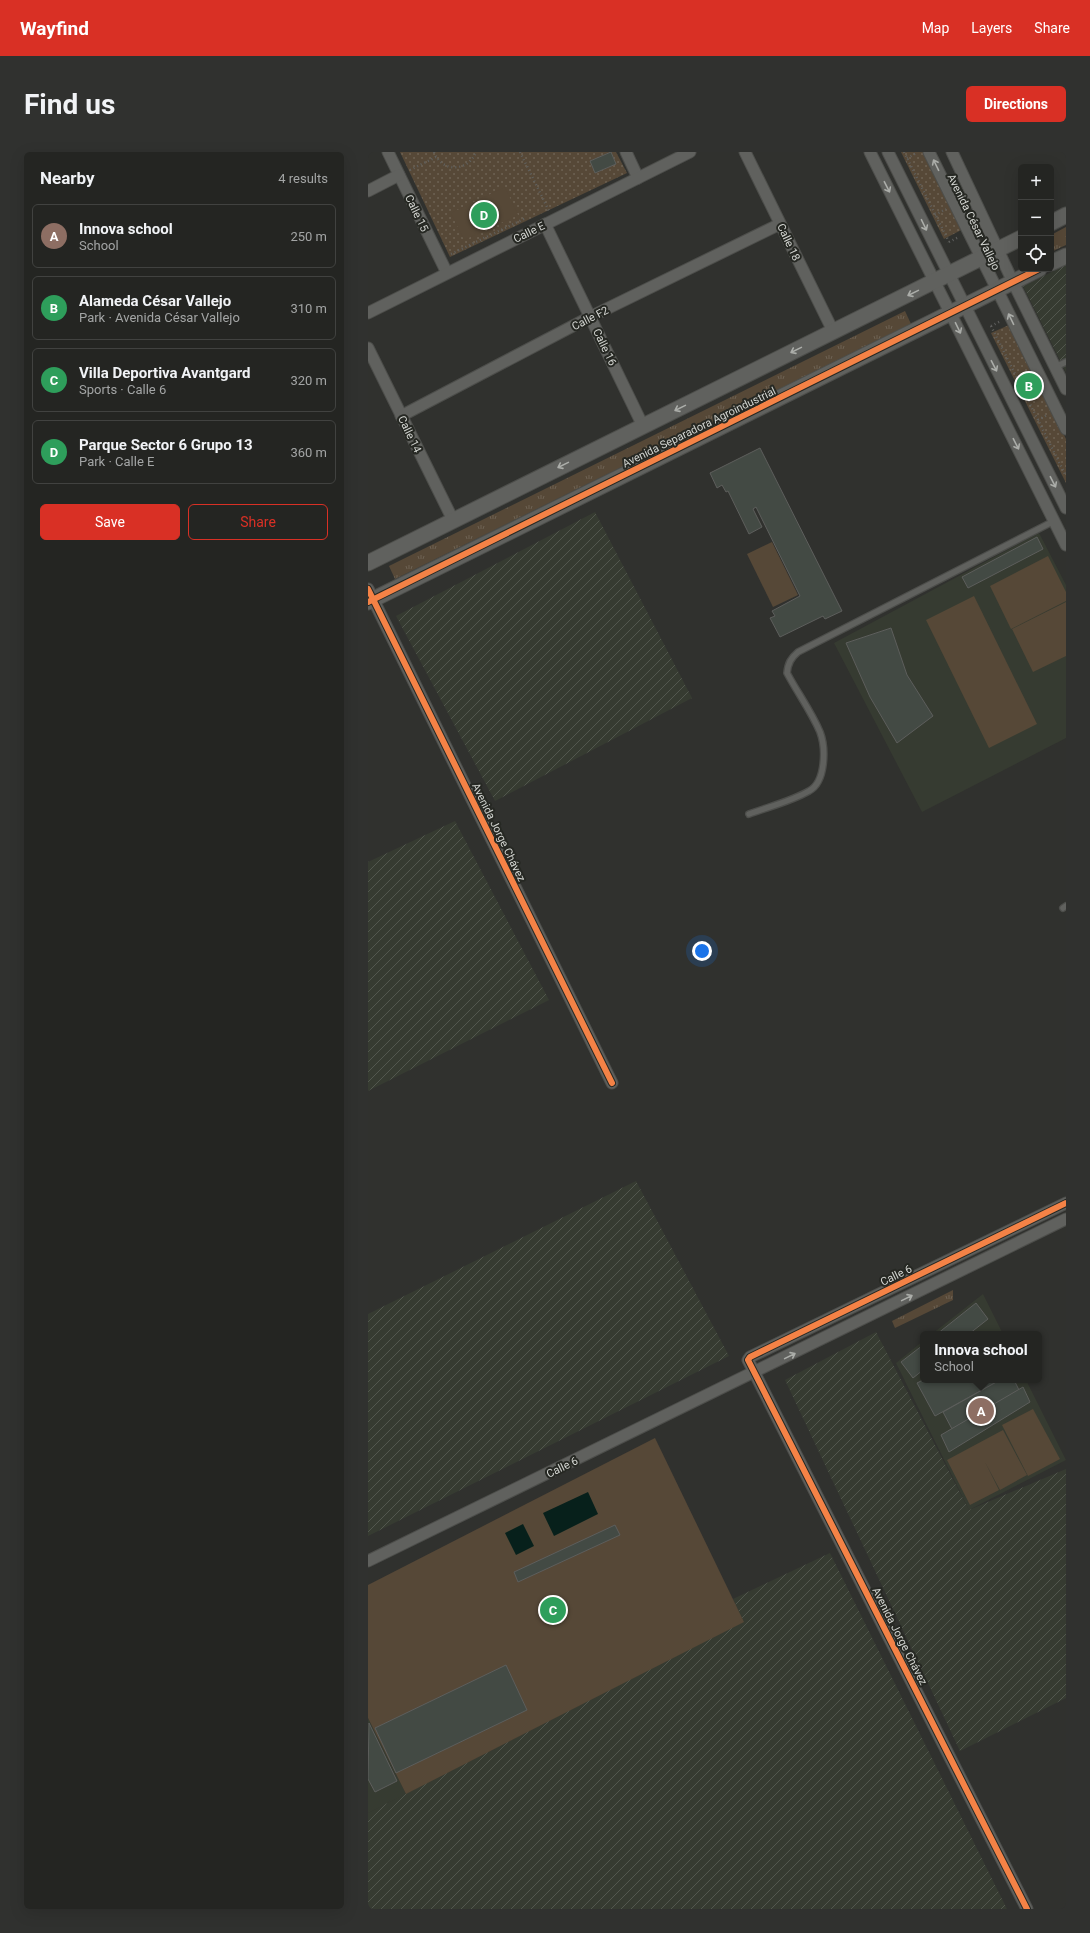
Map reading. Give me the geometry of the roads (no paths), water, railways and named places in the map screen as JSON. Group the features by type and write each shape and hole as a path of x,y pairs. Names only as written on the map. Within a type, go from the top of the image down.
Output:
{"street":[{"name":"Calle 15","path":"388,152 447,273"},
{"path":"626,152 638,178"},
{"name":"Calle E","path":"368,313 690,152"},
{"name":"Calle 18","path":"745,152 833,331"},
{"path":"870,152 1066,545"},
{"path":"888,152 1066,508"},
{"name":"Avenida César Vallejo","path":"929,152 1066,430"},
{"name":"Avenida César Vallejo","path":"952,152 997,250 1066,389"},
{"path":"368,192 399,175"},
{"path":"1054,221 1066,215"},
{"name":"Calle 16","path":"549,222 590,317 643,426"},
{"name":"Calle F2","path":"401,416 590,317 780,224"},
{"path":"368,563 1018,240"},
{"path":"1054,262 1066,256"},
{"name":"Avenida Separadora Agroindustrial","path":"370,597 997,291 1033,272"},
{"name":"Calle 14","path":"368,348 453,520"},
{"name":"Avenida Jorge Chávez","path":"370,597 612,1083"},
{"name":"Calle 6","path":"755,1373 749,1362 750,1357 1066,1203"},
{"name":"Calle 6","path":"368,1561 755,1373 1066,1219"},
{"path":"1030,1220 1036,1234"},
{"path":"839,1314 846,1328"},
{"name":"Avenida Jorge Chávez","path":"755,1373 1027,1909"}],"lane":[{"path":"1055,367 1066,362"},
{"path":"749,814 810,791 818,783 822,775 823,760 820,732 787,673 788,663 792,657 798,652 1054,521"}],"water":[{"path":"588,1492 598,1514 554,1536 543,1513"},
{"path":"523,1524 534,1546 516,1555 505,1533"}],"place":[{"name":"Parque Sector 6 Grupo 13","path":"484,215"},
{"name":"Alameda César Vallejo","path":"1029,386"},
{"name":"Innova school","path":"981,1411"},
{"name":"Villa Deportiva Avantgard","path":"553,1610"}]}
